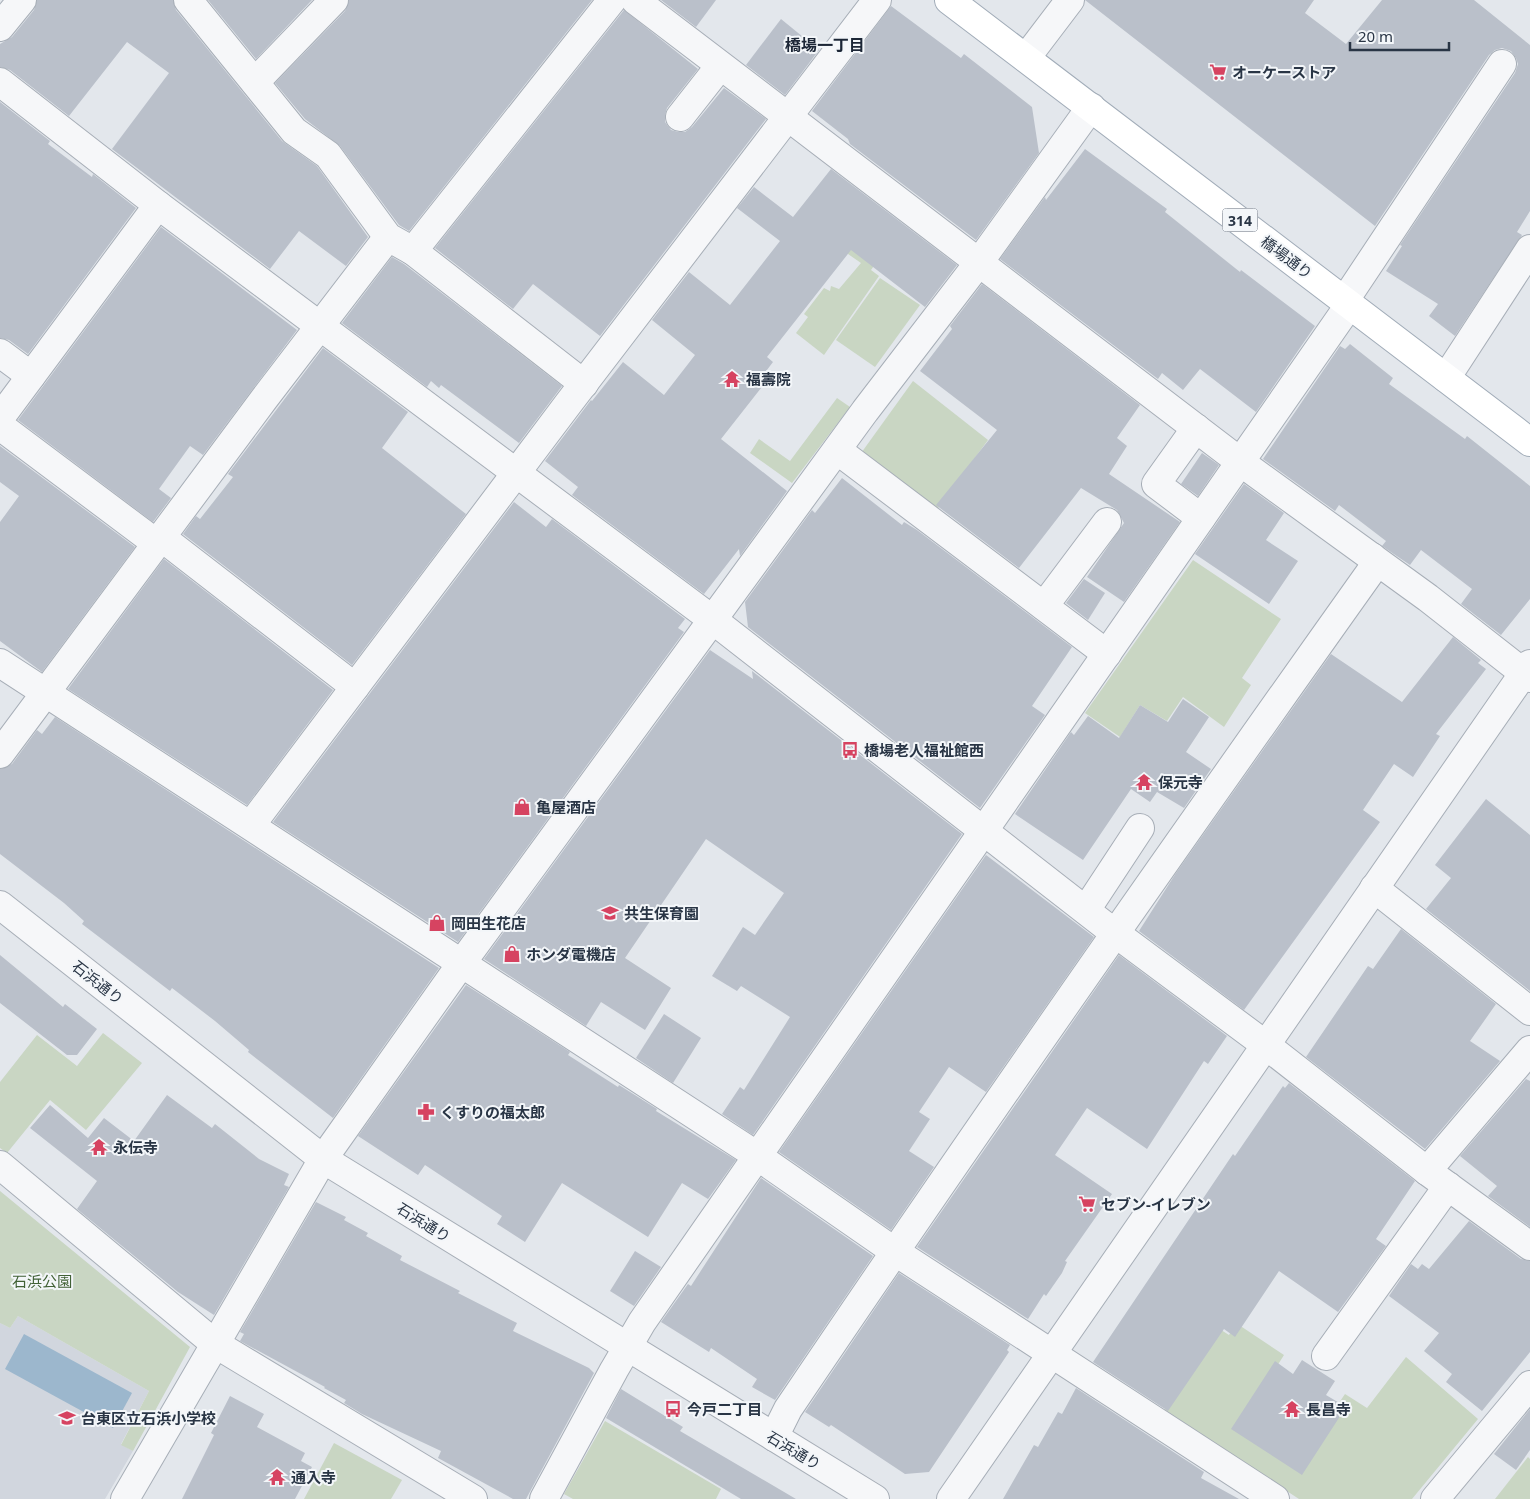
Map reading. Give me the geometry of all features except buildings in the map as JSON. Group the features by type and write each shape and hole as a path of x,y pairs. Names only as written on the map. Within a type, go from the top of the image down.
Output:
{"main road":[{"name":"橋場通り","path":"951,1 1530,442"}],"street":[{"path":"0,28 22,0"},
{"path":"188,0 294,130 328,155 388,237 413,251 584,384"},
{"path":"255,82 334,0"},
{"path":"413,251 612,0"},
{"path":"635,0 980,261 1196,428 1528,672 1374,888 1267,1046 951,1499"},
{"path":"251,825 877,0"},
{"path":"1026,58 1070,0"},
{"path":"544,1499 642,1322 1240,461 1347,302 1502,64"},
{"path":"680,116 720,66"},
{"path":"0,82 158,205 713,620 1114,932 1267,1046 1437,1178 1530,1246"},
{"path":"125,1499 214,1343 323,1159 461,964 900,363 980,261 1091,107"},
{"path":"0,418 158,205"},
{"path":"0,754 320,325 388,237"},
{"path":"1446,378 1530,249"},
{"path":"0,353 31,376"},
{"path":"0,426 159,540 355,687"},
{"path":"1196,428 1156,484 1201,518"},
{"path":"837,450 1107,654"},
{"path":"1044,606 1107,522"},
{"path":"774,1437 788,1409 894,1251 1114,932 1371,571 1374,562 1372,557"},
{"path":"0,663 758,1157 894,1251 1275,1499"},
{"path":"1086,910 1140,828"},
{"path":"1374,888 1530,1011"},
{"name":"石浜通り","path":"0,905 323,1159 875,1499"},
{"path":"1326,1356 1437,1178 1530,1050"},
{"path":"0,1165 214,1343 473,1499"},
{"path":"1435,1499 1527,1394"}],"shaded area":[{"name":"台東区立石浜小学校","path":"18,1316 149,1391 121,1444 133,1451 105,1499 0,1499 0,1323 10,1328"}],"green space":[{"path":"844,236 878,260 871,270 879,276 824,355 796,333 808,317 804,314 824,288 830,291 831,286 839,289 861,263 838,247"},
{"path":"880,278 920,305 875,367 836,340"},
{"path":"913,381 988,440 933,515 859,456"},
{"path":"837,398 850,407 792,483 750,453 759,439 790,461"},
{"path":"1193,560 1281,619 1242,678 1251,685 1224,727 1183,697 1167,721 1140,705 1120,737 1085,713"},
{"path":"103,1033 142,1063 86,1130 50,1100 7,1153 0,1148 0,1082 37,1035 77,1066"},
{"name":"石浜公園","path":"0,1191 190,1347 133,1451 121,1445 149,1391 18,1316 10,1328 0,1323"},
{"path":"1236,1323 1284,1355 1237,1430 1295,1467 1345,1394 1367,1408 1406,1357 1478,1419 1412,1499 1299,1499 1164,1411 1218,1328 1229,1335"},
{"path":"605,1421 721,1489 716,1499 573,1499 564,1494"},
{"path":"334,1443 402,1480 391,1499 304,1499"},
{"path":"1528,1457 1530,1459 1530,1499 1495,1499"}],"water":[{"path":"24,1334 132,1393 113,1428 5,1369"}],"place":[{"name":"オーケーストア","path":"1218,72"},
{"name":"福壽院","path":"732,379"},
{"name":"橋場老人福祉館西","path":"850,750"},
{"name":"保元寺","path":"1144,782"},
{"name":"亀屋酒店","path":"522,807"},
{"name":"共生保育園","path":"610,913"},
{"name":"岡田生花店","path":"437,923"},
{"name":"ホンダ電機店","path":"512,954"},
{"name":"くすりの福太郎","path":"426,1112"},
{"name":"永伝寺","path":"99,1147"},
{"name":"セブン-イレブン","path":"1087,1204"},
{"name":"今戸二丁目","path":"673,1409"},
{"name":"長昌寺","path":"1292,1409"},
{"name":"台東区立石浜小学校","path":"67,1418"},
{"name":"通入寺","path":"277,1477"}],"district":[{"name":"橋場一丁目","path":"825,45"}]}
